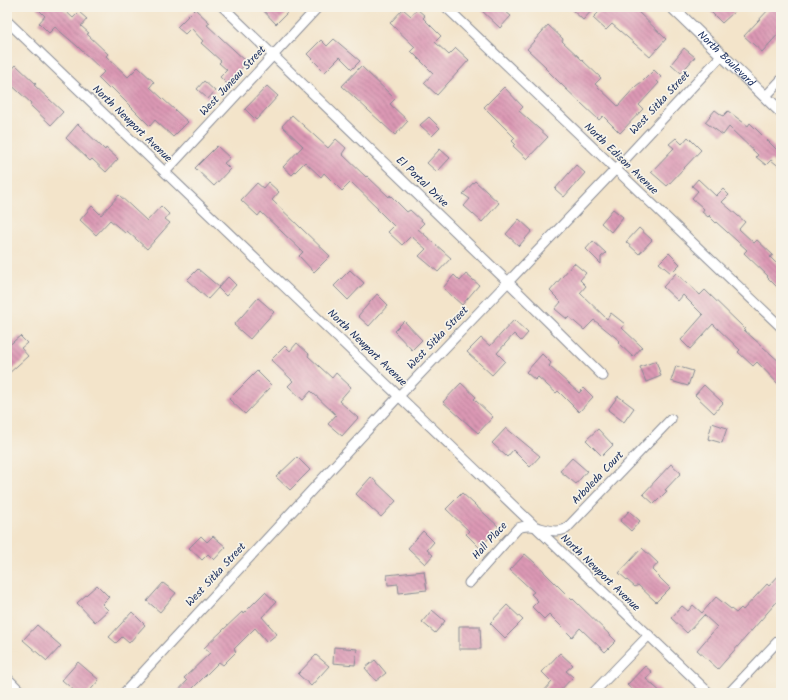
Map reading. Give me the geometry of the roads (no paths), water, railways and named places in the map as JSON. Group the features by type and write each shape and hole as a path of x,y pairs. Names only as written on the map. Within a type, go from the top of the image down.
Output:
{"street":[{"name":"El Portal Drive","path":"223,7 508,282 603,376"},
{"name":"West Juneau Street","path":"164,172 318,7"},
{"name":"North Edison Avenue","path":"446,7 781,327"},
{"name":"North Boulevard","path":"672,7 781,112"},
{"name":"North Newport Avenue","path":"7,21 709,693"},
{"name":"West Sitka Street","path":"124,693 399,396 615,170 722,55"},
{"path":"765,97 781,80"},
{"name":"Arboleda Court","path":"534,526 556,531 566,529 671,419"},
{"name":"Hall Place","path":"469,583 518,528 524,525 534,526"},
{"path":"594,693 649,635"},
{"path":"729,693 781,638"},
{"path":"7,678 22,693"}]}
